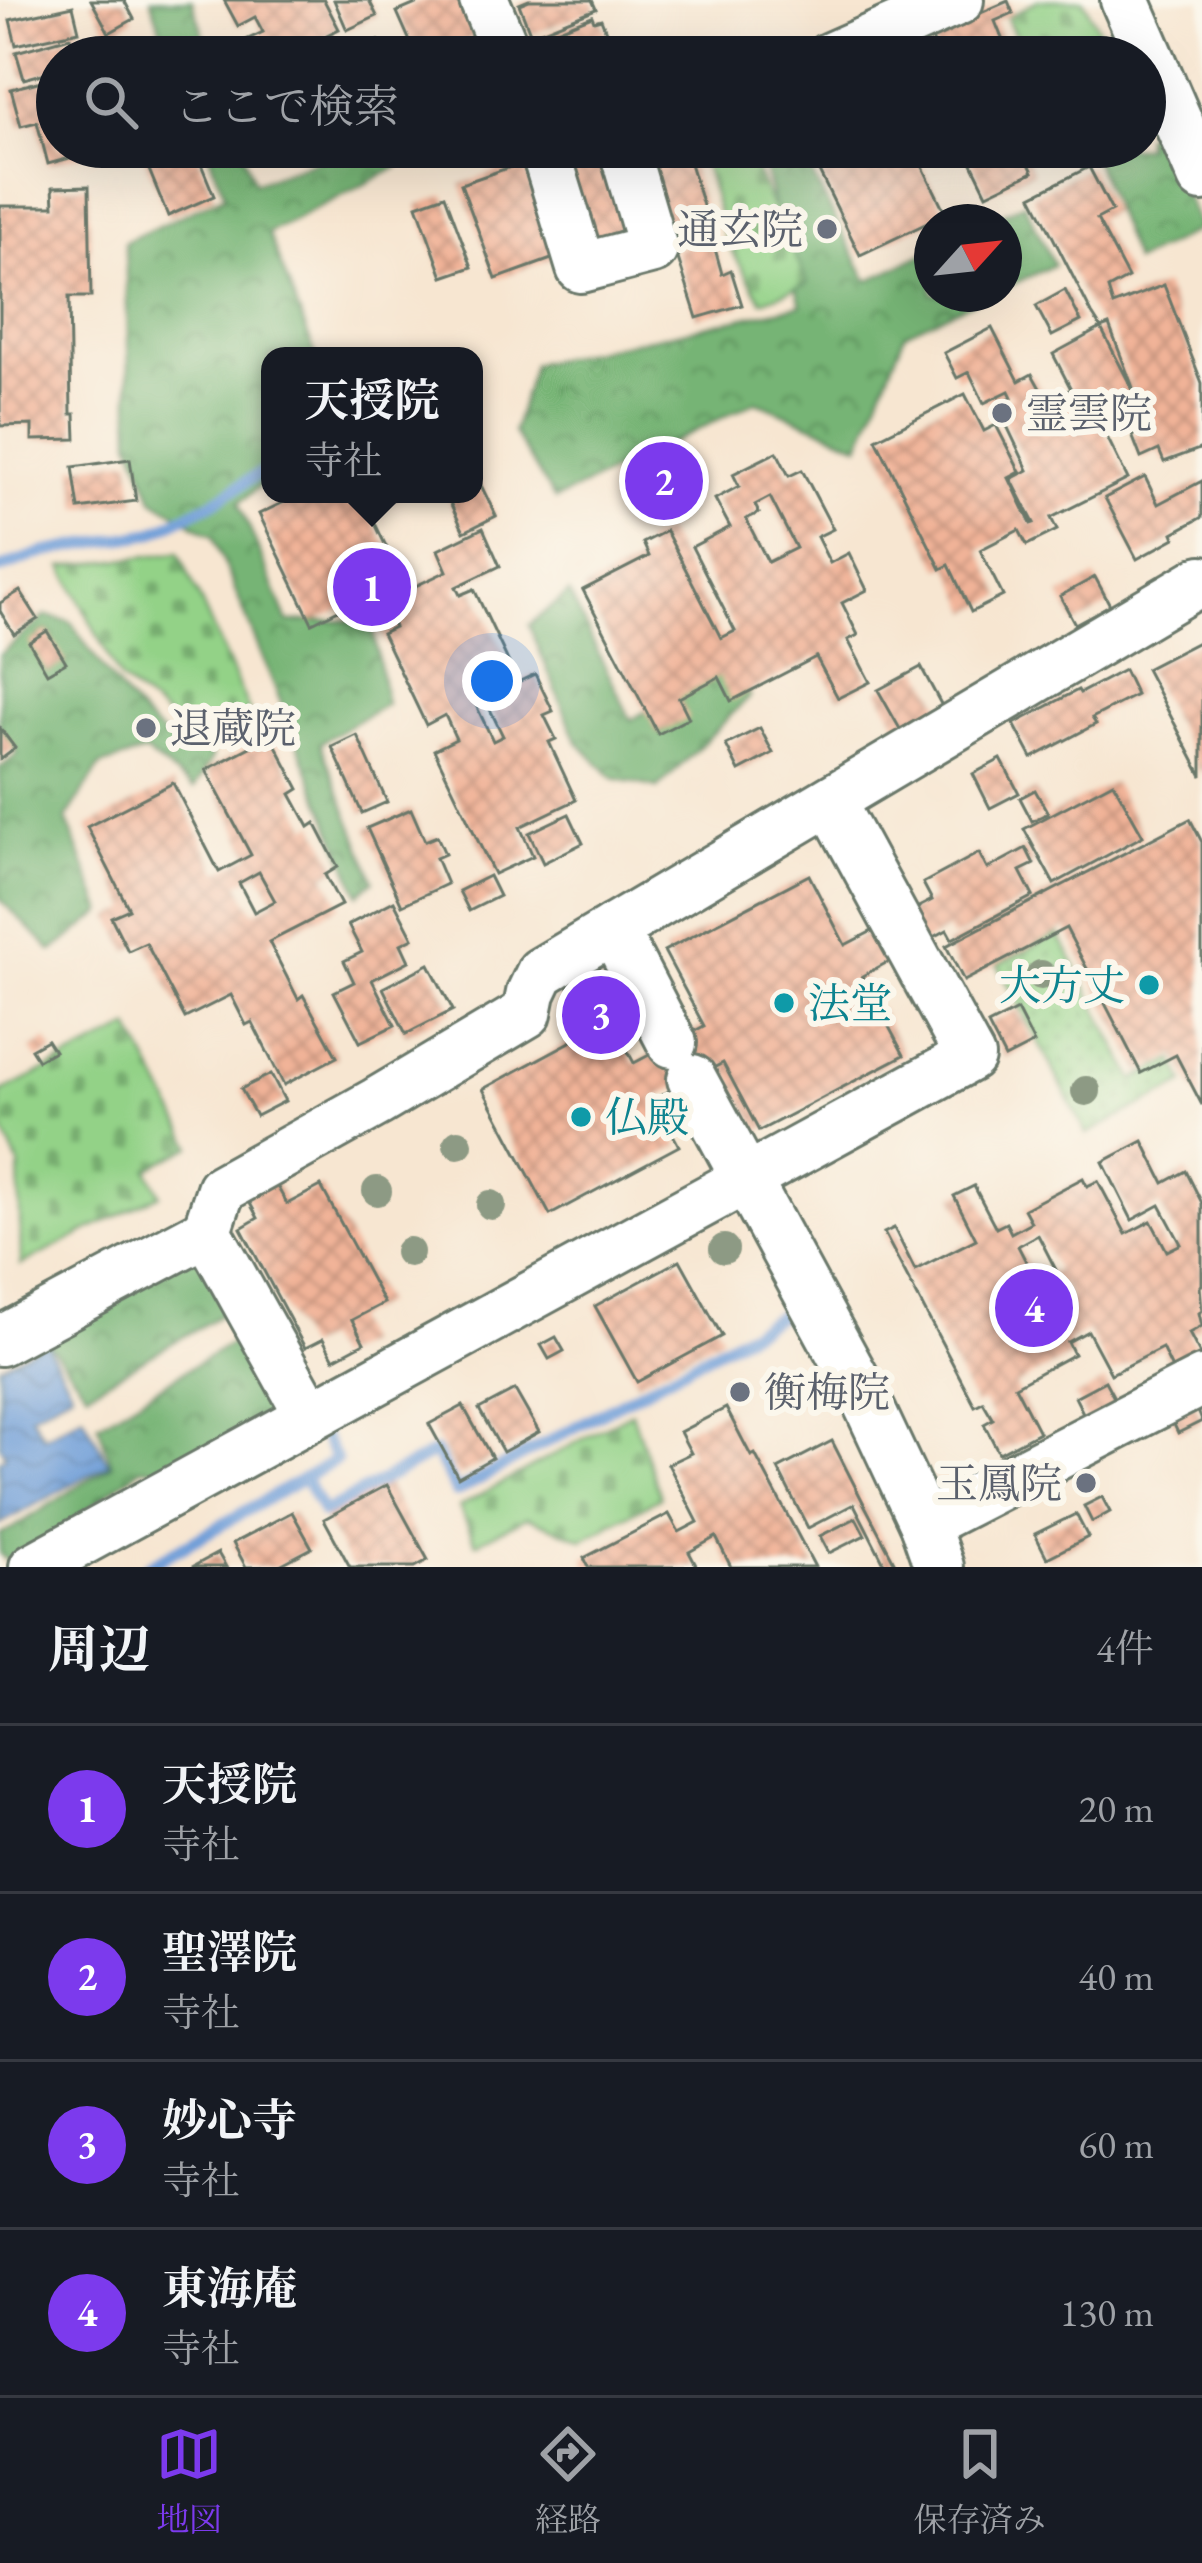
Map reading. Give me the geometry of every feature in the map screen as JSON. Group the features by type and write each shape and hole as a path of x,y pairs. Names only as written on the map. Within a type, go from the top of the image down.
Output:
{"lane":[{"path":"484,0 499,36"},
{"path":"878,36 959,0"},
{"path":"1125,0 1141,36"},
{"path":"1166,94 1202,177"},
{"path":"550,168 581,268 653,249 629,168"},
{"path":"0,1341 207,1231 221,1189 527,1013 541,972 1202,580"},
{"path":"34,1567 970,1057 831,802"},
{"path":"613,929 864,1396 932,1545 1202,1382"},
{"path":"207,1231 310,1416"}],"green space":[{"path":"151,0 192,0 204,36 163,36"},
{"path":"1038,0 1083,0 1103,36 1016,36 1007,18"},
{"path":"1166,147 1199,229 1134,262 1098,168 1166,168"},
{"path":"214,168 249,168 254,183 296,168 396,168 268,233 312,347 261,347 261,485 239,503 288,622 371,620 386,704 320,743 374,880 359,894 213,536 153,499 131,441 125,242 225,195"},
{"path":"705,168 755,168 808,284 762,301 727,243"},
{"path":"764,168 808,168 868,281 914,259 914,312 951,312 905,333 860,445 756,401 555,500 513,432 533,364 801,305"},
{"path":"1022,204 1054,265 1022,280"},
{"path":"179,552 250,713 180,727 120,680 63,567"},
{"path":"569,593 631,720 730,662 750,696 658,788 613,778 577,741 529,625"},
{"path":"46,616 71,622 150,723 178,741 207,740 212,758 194,789 145,752 100,766 66,819 103,912 52,951 0,899 0,768 18,754 0,729 0,654"},
{"path":"1059,934 1134,1080 1174,1060 1185,1083 1087,1134 998,965"},
{"path":"131,1028 192,1146 148,1169 160,1194 21,1265 19,1165 0,1123 0,1093"},
{"path":"194,1233 231,1309 87,1392 46,1340"},
{"path":"246,1334 279,1393 267,1425 171,1468 141,1468 13,1567 0,1554 0,1534 112,1465 98,1424"},
{"path":"632,1412 660,1497 583,1539 527,1517 476,1543 459,1507"}],"water":[{"path":"45,1342 72,1391 31,1415 44,1437 83,1415 109,1464 0,1524 0,1460 6,1456 0,1444 0,1366"}],"building":[{"path":"91,0 124,0 134,19 109,33"},
{"path":"224,0 324,0 339,29 328,36 255,36 263,32 255,17 238,26"},
{"path":"334,0 369,0 377,16 347,30"},
{"path":"425,0 459,0 475,36 408,36 397,12"},
{"path":"592,0 596,9 531,35 519,4"},
{"path":"1008,1 1013,13 995,21 1001,36 930,35"},
{"path":"73,6 79,31 36,36 36,41 16,45 10,20"},
{"path":"592,16 594,21 601,19 608,36 541,36"},
{"path":"36,46 36,76 24,79 16,52"},
{"path":"36,82 36,122 21,126 11,89"},
{"path":"148,168 203,168 214,196 168,216"},
{"path":"507,168 524,168 557,257 496,279 461,184"},
{"path":"567,168 612,168 630,228 589,241"},
{"path":"643,168 691,168 708,222 664,236"},
{"path":"817,168 923,168 941,204 914,204 914,229 860,255"},
{"path":"974,168 1031,168 1033,172 987,194"},
{"path":"1090,168 1112,211 1097,219 1128,278 1108,289 1113,305 1164,285 1202,383 1202,448 1164,462 1159,450 1141,458 1132,435 1149,429 1139,403 1100,423 1128,479 1051,518 1057,530 1027,545 1019,530 980,550 1003,596 971,612 949,565 941,569 876,439 965,394 984,431 996,425 1020,472 1009,478 1034,523 1011,479 1028,470 997,405 1012,397 1009,391 984,403 969,372 957,378 944,353 992,328 1019,381 1032,374 1047,401 1071,389 1053,354 1101,328 1032,196","holes":["1109,325 1137,398 1101,328"]},
{"path":"89,186 91,297 69,297 71,414 75,414 76,439 32,440 32,425 0,426 0,206 54,206 53,187"},
{"path":"445,195 472,267 443,277 417,205"},
{"path":"712,238 722,274 731,270 742,305 697,318 675,249"},
{"path":"1065,290 1081,321 1052,336 1036,306"},
{"path":"777,452 789,476 802,470 833,529 817,537 830,563 849,553 867,590 842,603 858,635 848,640 870,682 838,698 816,657 731,701 719,677 679,698 689,718 658,734 583,590 649,556 643,543 666,531 721,638 735,631 692,547 730,527 715,499 739,486 733,474","holes":["770,497 796,548 768,562 746,519 759,513 755,505"]},
{"path":"130,459 136,501 79,509 73,467"},
{"path":"1145,477 1158,504 1202,481 1202,517 1137,559 1105,498"},
{"path":"483,489 496,516 464,532 450,503 483,503"},
{"path":"282,503 386,503 369,511 407,590 447,571 438,550 483,528 500,566 456,587 460,595 474,589 518,682 535,674 553,711 544,715 556,739 549,742 576,800 520,827 533,856 494,874 434,750 456,739 445,715 426,725 382,633 394,627 377,591 312,623 259,514","holes":["484,697 503,736 493,741 474,701"]},
{"path":"1095,577 1110,605 1075,624 1060,596"},
{"path":"20,591 38,619 14,634 0,603"},
{"path":"47,631 66,662 47,673 29,642"},
{"path":"1202,640 1202,776 1146,669"},
{"path":"921,667 942,706 900,729 878,690"},
{"path":"1124,670 1136,695 1092,718 1096,724 1032,758 1014,724"},
{"path":"0,728 15,748 0,759"},
{"path":"760,728 773,753 739,771 726,745"},
{"path":"357,735 387,802 362,813 332,747"},
{"path":"271,736 299,789 291,794 309,827 315,823 338,867 325,875 341,905 269,942 298,999 303,995 337,1057 284,1085 252,1022 246,1025 231,995 185,1018 146,943 128,951 111,917 129,909 87,827 173,783 219,872 251,855 206,770","holes":["259,872 275,901 254,912 239,883"]},
{"path":"1001,759 1019,793 990,808 973,774"},
{"path":"1113,782 1143,836 1054,884 1024,829"},
{"path":"1035,790 1048,813 1032,821 1020,798"},
{"path":"411,809 425,841 437,836 445,854 436,858 447,884 402,905 367,828"},
{"path":"569,814 583,843 543,863 529,833"},
{"name":"大方丈","path":"1190,819 1202,842 1202,1105 1176,1055 1141,1073 1066,928 964,981 946,946"},
{"path":"1026,848 1034,864 1020,871 1033,896 952,939 947,930 862,976 904,1055 759,1131 723,1063 654,1099 679,1146 550,1215 483,1089 611,1020 634,1063 704,1026 664,951 809,875 845,945 932,900 923,883 979,853 987,869"},
{"path":"489,876 499,896 469,911 459,891"},
{"path":"394,901 413,938 401,944 409,961 372,980 395,1025 360,1042 334,992 354,982 344,961 362,952 348,925"},
{"path":"429,964 453,1010 406,1034 383,988"},
{"path":"1017,1010 1034,1043 1005,1058 988,1025"},
{"path":"47,1040 54,1051 38,1060 31,1049"},
{"path":"271,1074 285,1101 256,1116 241,1089"},
{"path":"1143,1141 1164,1183 1186,1171 1202,1203 1202,1326 1189,1333 1200,1354 1172,1369 1162,1348 1111,1374 1088,1331 1068,1342 1074,1354 1015,1386 1039,1432 999,1453 984,1424 993,1419 983,1402 975,1406 884,1233 894,1228 915,1270 976,1239 954,1196 974,1186 996,1228 1006,1223 1011,1233 1031,1222 1024,1209 1083,1178 1087,1186 1098,1181 1126,1234 1151,1221 1167,1251 1181,1244 1160,1205 1132,1220 1103,1162","holes":["1038,1235 1056,1270 1036,1281 1018,1246","1063,1284 1071,1299 1051,1310 1043,1294"]},
{"path":"273,1179 287,1204 321,1186 384,1303 352,1320 364,1343 334,1359 323,1339 305,1348 241,1228 258,1218 245,1194"},
{"path":"680,1260 722,1336 637,1382 595,1306"},
{"path":"556,1337 564,1351 549,1359 541,1345"},
{"path":"1105,1381 1118,1405 1087,1421 1075,1397"},
{"path":"515,1390 539,1432 503,1452 479,1409"},
{"path":"1195,1403 1202,1421 1178,1433 1170,1416"},
{"path":"463,1406 492,1458 458,1477 429,1424"},
{"path":"726,1408 815,1567 731,1567 716,1537 689,1552 697,1567 588,1567 584,1558 669,1514 679,1532 698,1522 668,1464 691,1453 680,1432"},
{"path":"832,1441 897,1567 886,1567 854,1504 808,1528 778,1469"},
{"path":"387,1485 428,1560 415,1567 350,1567 324,1519"},
{"path":"1102,1497 1110,1512 1092,1522 1084,1506"},
{"path":"292,1512 312,1548 276,1567 246,1567 233,1543"},
{"path":"1076,1514 1088,1537 1047,1558 1035,1534"},
{"path":"856,1518 865,1535 829,1553 820,1536"},
{"path":"218,1553 226,1567 192,1567"}],"waterway":[{"path":"0,569 41,553 152,533 261,473"},
{"path":"304,1478 323,1513 435,1452 456,1492 795,1307"},
{"path":"147,1567 336,1460 316,1422"}],"place":[{"name":"通玄院","path":"827,229"},
{"name":"霊雲院","path":"1002,413"},
{"name":"聖澤院","path":"664,481"},
{"name":"天授院","path":"372,587"},
{"name":"退蔵院","path":"146,728"},
{"name":"大方丈","path":"1149,985"},
{"name":"法堂","path":"784,1003"},
{"name":"妙心寺","path":"601,1015"},
{"name":"仏殿","path":"581,1117"},
{"name":"東海庵","path":"1034,1308"},
{"name":"衡梅院","path":"740,1392"},
{"name":"玉鳳院","path":"1086,1483"}]}
